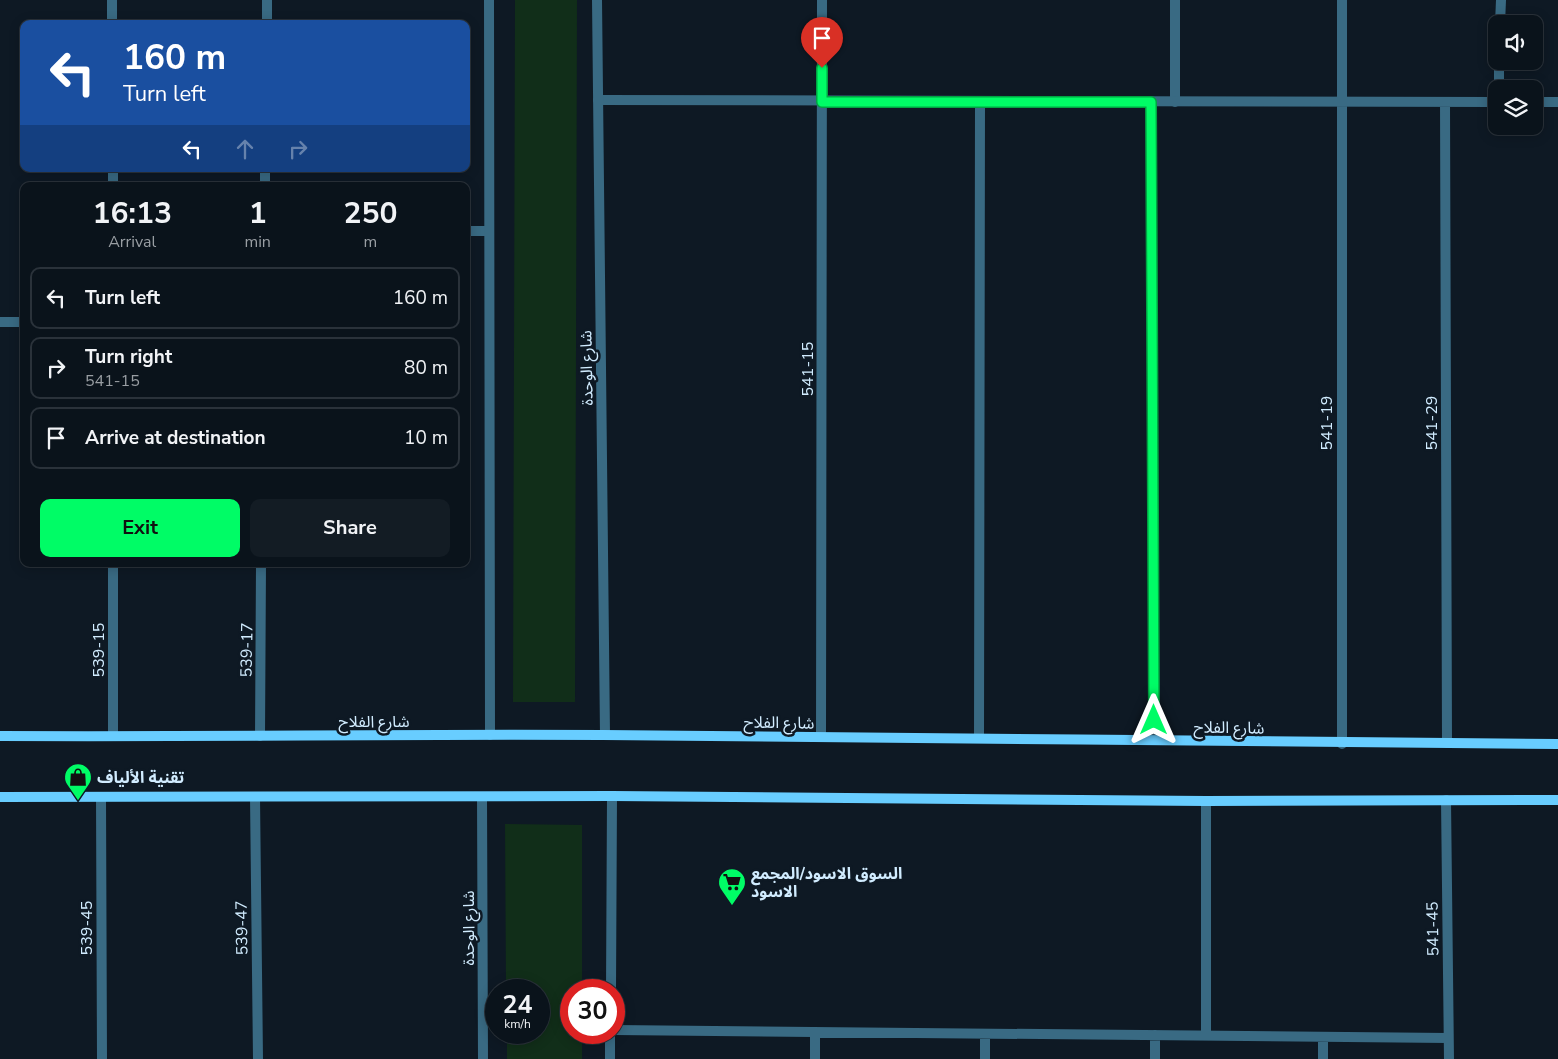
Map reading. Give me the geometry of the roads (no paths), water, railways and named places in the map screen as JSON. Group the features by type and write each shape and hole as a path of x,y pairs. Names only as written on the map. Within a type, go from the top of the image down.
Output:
{"main road":[{"name":"شارع الفلاح","path":"0,736 605,735 979,737 1342,744 1558,744"},
{"path":"0,797 612,796 1206,801 1558,800"}],"street":[{"path":"112,0 112,20"},
{"path":"267,0 267,20"},
{"path":"489,0 490,735"},
{"name":"شارع الوحدة","path":"597,0 605,735"},
{"name":"541-15","path":"821,737 822,0"},
{"path":"1175,0 1175,102"},
{"name":"541-19","path":"1342,0 1342,744"},
{"path":"1500,0 1500,15"},
{"path":"598,100 1488,102"},
{"path":"979,737 980,102"},
{"path":"1151,102 1154,740"},
{"name":"541-29","path":"1445,102 1447,743"},
{"path":"1543,102 1558,102"},
{"path":"470,231 489,231"},
{"path":"0,322 20,322"},
{"name":"539-15","path":"113,567 113,736"},
{"name":"539-17","path":"260,736 261,567"},
{"path":"611,979 612,796"},
{"name":"539-45","path":"101,797 102,1059"},
{"name":"539-47","path":"255,797 258,1059"},
{"name":"شارع الوحدة","path":"482,797 483,1059"},
{"name":"541-45","path":"1446,800 1449,1059"},
{"path":"1206,801 1206,1036"},
{"path":"625,1030 1448,1038"},
{"path":"815,1032 815,1059"},
{"path":"985,1034 985,1059"},
{"path":"1155,1035 1155,1059"},
{"path":"1323,1037 1323,1059"},
{"path":"610,1044 610,1059"}],"place":[{"name":"تقنية الألياف","path":"78,801"},
{"name":"السوق الاسود/المجمع الاسود","path":"732,906"}]}
